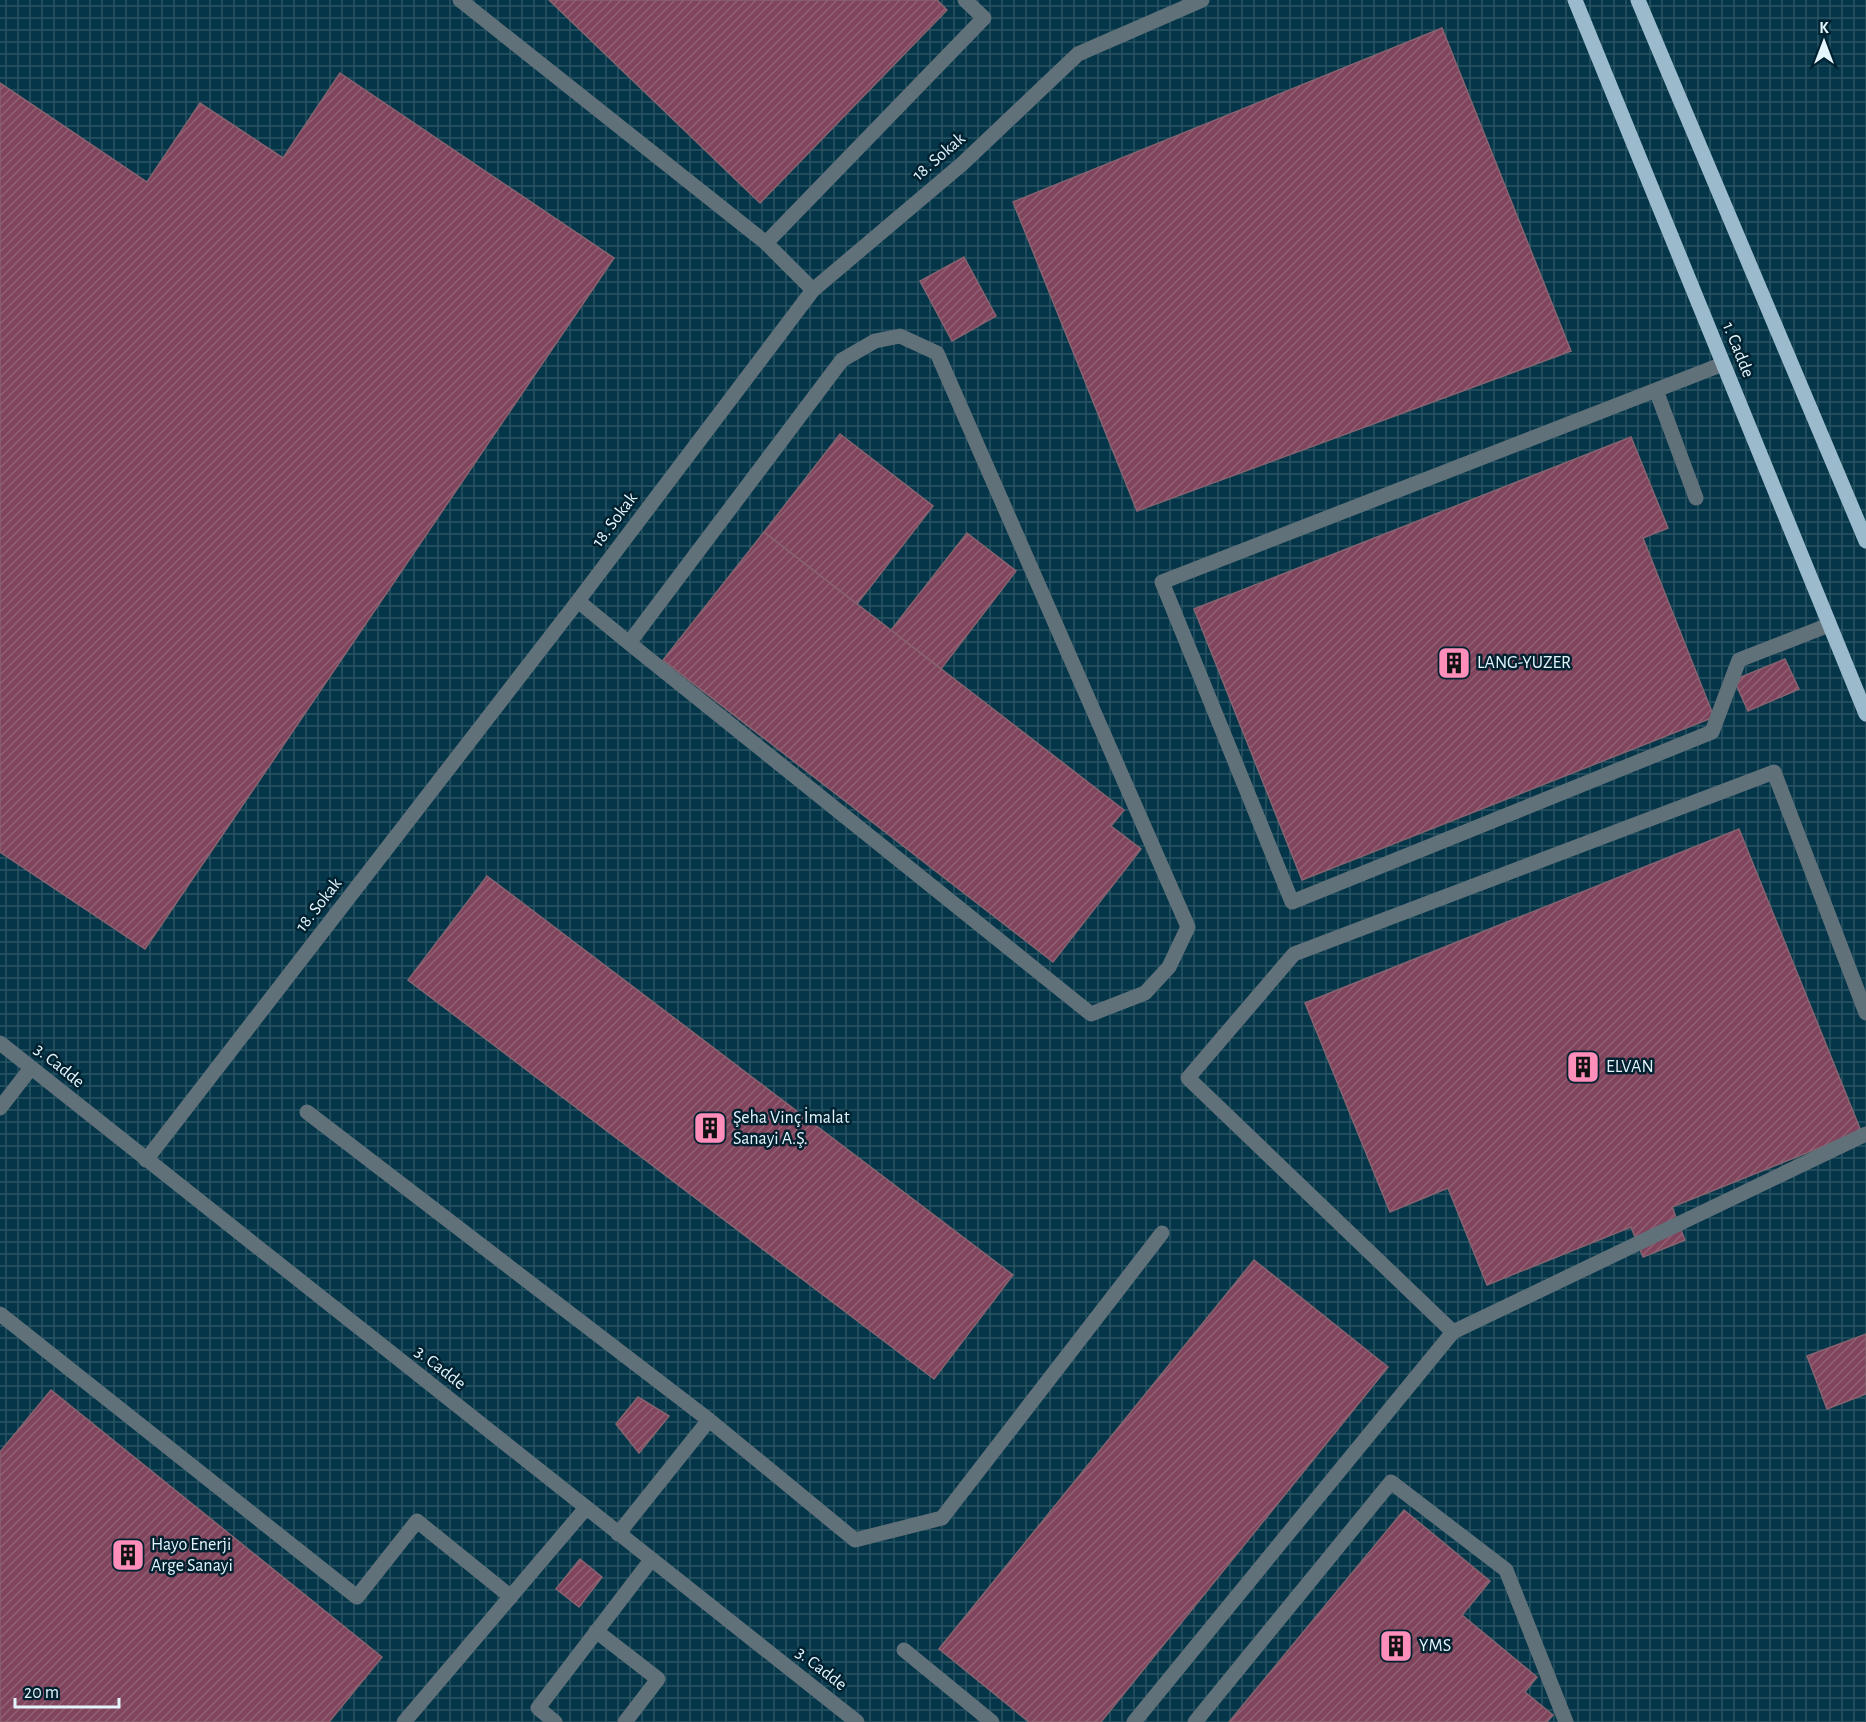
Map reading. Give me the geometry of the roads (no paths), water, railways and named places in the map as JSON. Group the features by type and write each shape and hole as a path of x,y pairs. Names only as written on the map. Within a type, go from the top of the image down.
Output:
{"main road":[{"name":"1. Cadde","path":"1575,0 1866,714"},
{"path":"1638,0 1866,541"}],"street":[{"path":"460,0 766,243 813,290"},
{"path":"766,243 984,18 965,0"},
{"name":"18. Sokak","path":"146,1160 578,601 813,290 962,164 1078,54 1202,0"},
{"path":"578,601 629,643 1091,1014 1145,993 1169,967 1188,927 937,353 900,336 875,340 842,360 629,643"},
{"path":"1723,364 1162,582 1292,902 1712,732 1739,660 1829,625"},
{"path":"1656,390 1696,498"},
{"path":"1453,1332 1188,1078 1294,954 1774,772 1866,1013"},
{"name":"3. Cadde","path":"0,1043 857,1722"},
{"path":"0,1108 31,1068"},
{"path":"307,1112 709,1420 855,1540 942,1518 1162,1233"},
{"path":"1134,1722 1453,1332 1866,1134"},
{"path":"0,1314 357,1597 417,1521 511,1597"},
{"path":"618,1534 709,1420"},
{"path":"1196,1722 1391,1482 1506,1570 1566,1722"},
{"path":"404,1722 586,1508"},
{"path":"555,1722 538,1708 651,1560"},
{"path":"596,1631 658,1678 625,1722"},
{"path":"904,1650 992,1722"}],"place":[{"name":"LANG-YUZER","path":"1454,663"},
{"name":"ELVAN","path":"1583,1067"},
{"name":"Şeha Vinç İmalat Sanayi A.Ş.","path":"710,1128"},
{"name":"Hayo Enerji Arge Sanayi","path":"128,1555"},
{"name":"YMS","path":"1396,1646"}]}
